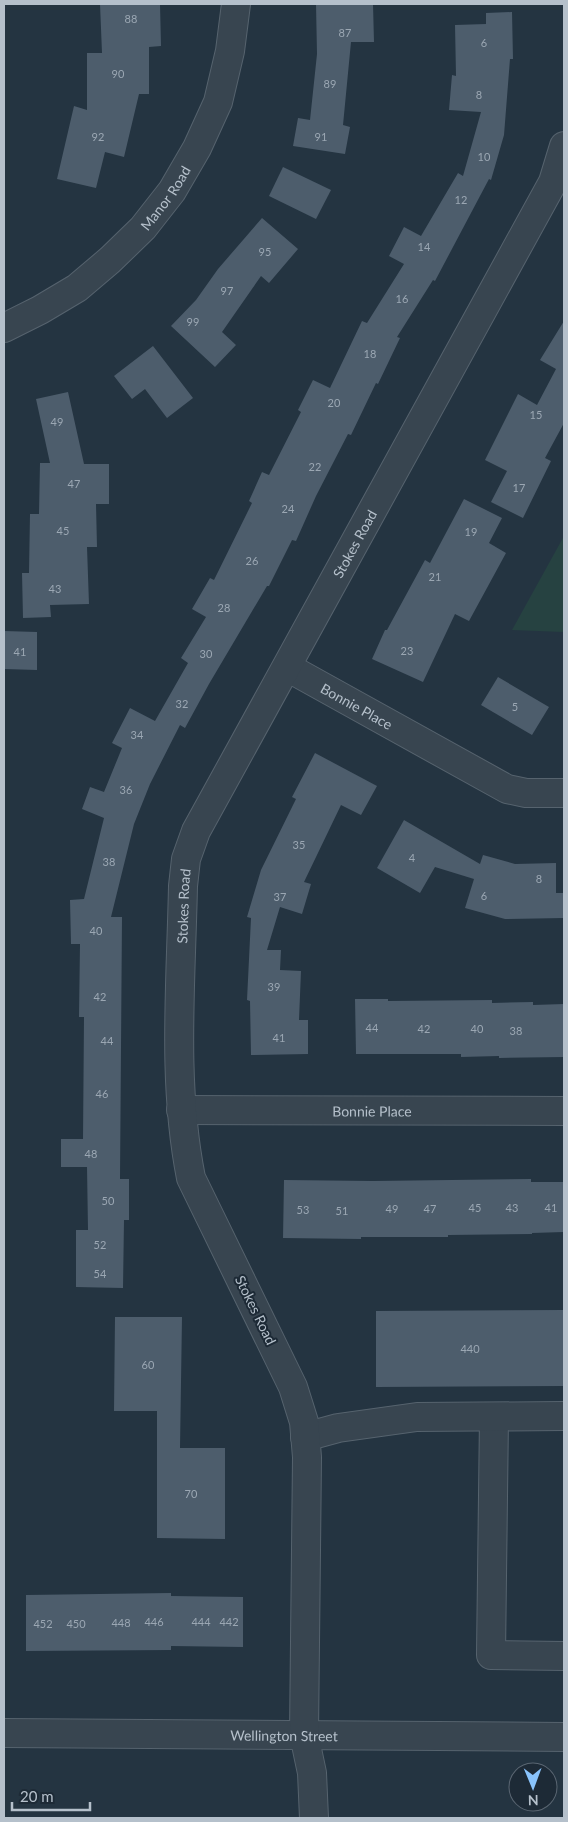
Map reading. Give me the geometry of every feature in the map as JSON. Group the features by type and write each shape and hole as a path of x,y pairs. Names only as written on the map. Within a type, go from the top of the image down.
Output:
{"street":[{"name":"Manor Road","path":"4,328 40,310 77,288 143,228 172,191 197,148 218,102 230,51 236,4"},
{"name":"Stokes Road","path":"314,1818 312,1773 304,1735 307,1457 304,1422 293,1387 192,1178 185,1145 178,1069 183,886 186,859 196,831 553,182 564,146"},
{"name":"Bonnie Place","path":"287,667 507,789 526,793 564,793"},
{"name":"Bonnie Place","path":"181,1110 564,1111"},
{"path":"494,1416 490,1655 564,1656"},
{"path":"305,1438 338,1428 417,1417 564,1416"},
{"name":"Wellington Street","path":"4,1733 564,1737"}],"green space":[{"path":"564,536 564,632 512,630"}],"building":[{"path":"100,4 160,4 161,46 149,47 149,94 139,94 124,157 105,152 96,188 57,179 74,106 87,110 87,53 102,53"},
{"path":"316,4 373,4 374,42 351,42 343,125 350,127 345,154 293,146 298,118 310,120 317,54"},
{"path":"512,12 513,59 510,59 504,135 491,180 489,179 435,281 433,280 397,337 400,338 378,384 376,383 351,435 348,434 316,496 296,541 292,540 269,586 267,586 209,684 185,728 180,725 150,784 134,824 111,917 122,917 120,1179 129,1179 129,1220 124,1220 123,1288 76,1287 76,1230 88,1230 87,1167 61,1167 61,1139 83,1139 84,1017 79,1017 80,944 71,944 70,900 84,899 104,818 82,809 90,787 104,792 122,748 112,743 130,708 155,721 188,663 181,658 206,617 192,609 210,578 214,580 252,503 249,501 262,472 269,475 301,412 298,410 313,380 330,388 362,321 367,323 404,264 389,256 404,227 421,236 458,173 463,176 481,112 449,110 452,75 456,76 455,25 486,24 486,13"},
{"path":"283,167 331,190 316,219 269,196"},
{"path":"262,218 298,249 269,283 261,276 222,332 236,345 215,367 171,326 196,300 218,269"},
{"path":"564,321 564,423 545,458 551,461 523,518 491,502 507,471 485,460 518,394 537,405 556,369 540,360"},
{"path":"153,346 193,398 167,418 145,389 132,399 114,376"},
{"path":"68,392 84,464 109,464 109,504 96,504 97,547 87,547 89,604 50,605 51,617 23,618 22,573 29,573 30,514 39,514 40,463 50,463 36,399"},
{"path":"464,499 502,518 489,543 506,553 469,621 455,614 423,682 372,659 385,630 387,630 425,560 430,563"},
{"path":"4,631 37,632 37,670 4,669"},
{"path":"498,677 549,707 532,735 481,705"},
{"path":"315,753 377,786 361,815 341,805 304,882 311,884 302,914 280,907 267,950 281,950 280,970 301,971 299,1020 308,1020 308,1054 251,1055 250,1001 247,1000 251,918 247,917 261,870 296,799 292,797"},
{"path":"404,820 480,864 483,855 515,864 556,863 556,893 564,893 564,918 505,919 465,908 474,879 435,867 420,893 377,868"},
{"path":"355,999 388,999 388,1001 492,1000 492,1003 533,1002 533,1005 564,1004 564,1057 499,1058 499,1056 461,1057 461,1054 356,1054"},
{"path":"531,1179 531,1182 564,1182 564,1232 448,1235 448,1237 361,1237 361,1239 283,1238 284,1180"},
{"path":"564,1310 564,1386 376,1387 376,1311"},
{"path":"115,1317 182,1317 180,1448 225,1448 225,1539 157,1538 157,1411 114,1411"},
{"path":"171,1593 171,1596 243,1597 243,1647 171,1646 171,1650 26,1651 26,1595"}]}
